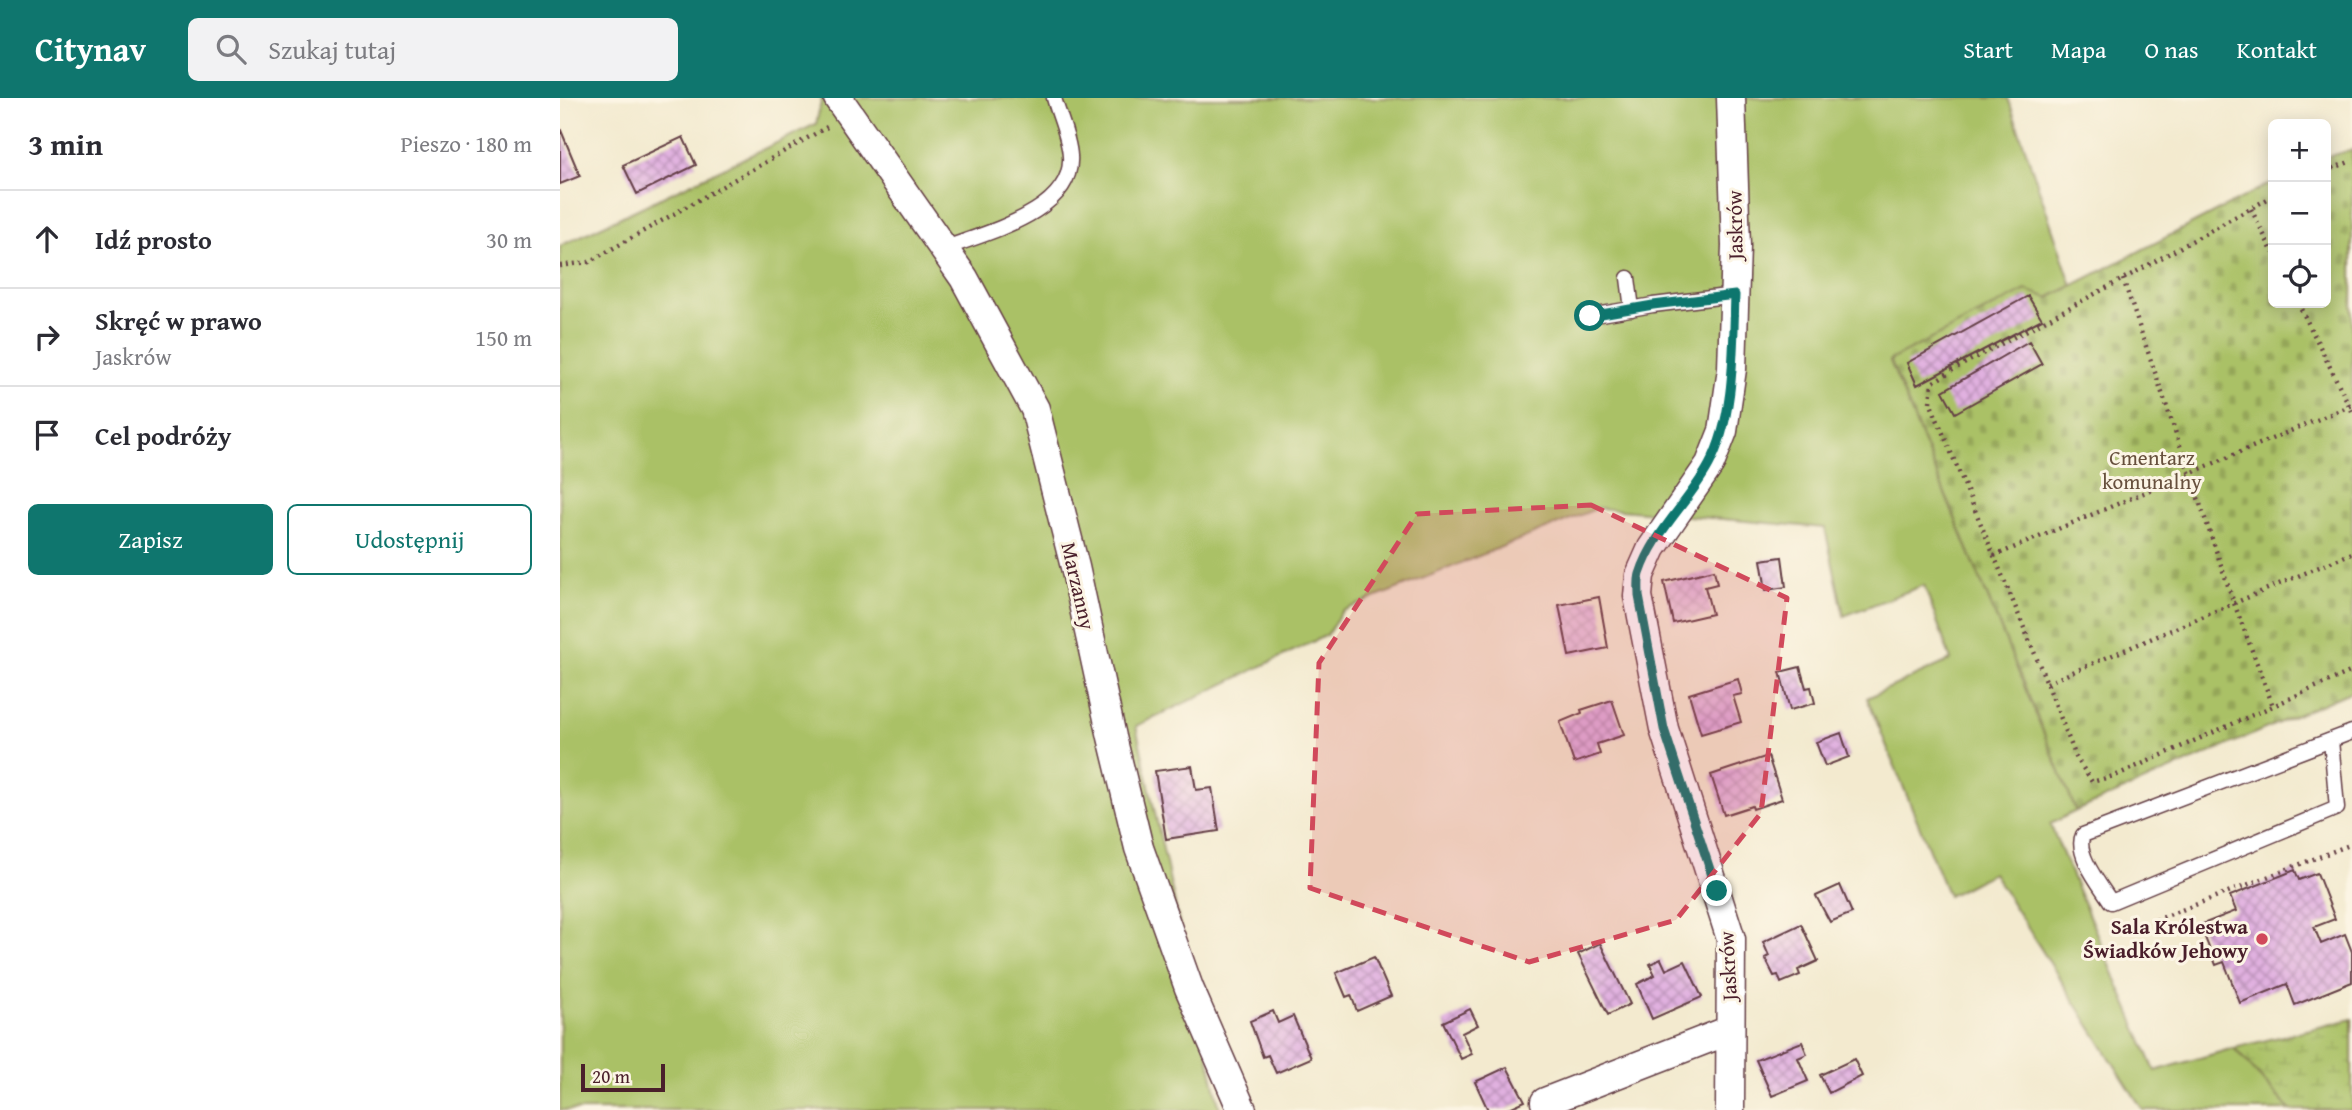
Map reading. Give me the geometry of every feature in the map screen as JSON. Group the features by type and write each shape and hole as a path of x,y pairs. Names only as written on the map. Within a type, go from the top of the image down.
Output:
{"street":[{"name":"Jaskrów","path":"1730,1110 1731,939 1664,729 1639,596 1640,575 1652,548 1710,464 1723,430 1732,369 1735,295 1731,98"},
{"name":"Marzanny","path":"843,106 964,278 1035,409 1075,567 1139,848 1189,988 1242,1110"},
{"name":"Jaskrów","path":"1545,1102 1730,1030"}],"lane":[{"path":"943,249 1034,213 1060,189 1069,169 1070,154 1054,98"},
{"path":"1628,278 1632,309"},
{"path":"1590,316 1735,295"},
{"path":"2331,740 2337,808 2111,902 2081,853 2080,839 2083,835 2331,740 2352,732"}],"path":[{"path":"560,266 589,262 843,106"},
{"path":"2331,169 2352,161"},
{"path":"2268,199 1956,368 1932,383 1930,401 2048,682 2076,757 2092,782 2117,775 2352,671"},
{"path":"2251,209 2269,245"},
{"path":"2123,279 2273,706"},
{"path":"1994,556 2351,407 2301,308"},
{"path":"2048,682 2352,553"},
{"path":"2156,920 2352,844"}],"highlighted area":[{"path":"1591,505 1787,598 1761,813 1676,920 1529,962 1310,888 1319,663 1417,514"}],"green space":[{"path":"822,98 2008,98 2072,286 1890,361 2076,811 2050,824 2155,1071 2234,1048 2290,1110 2143,1110 1993,873 1948,896 1867,698 1951,660 1924,585 1844,616 1825,528 1598,508 1342,611 1327,635 1136,726 1220,1110 560,1110 560,246 816,124"},
{"name":"Cmentarz komunalny","path":"2352,150 2352,691 2076,811 1890,360 2026,290 2049,298 2268,185 2268,308 2331,308 2331,156"},
{"path":"2352,1019 2352,1110 2290,1110 2234,1048"}],"building":[{"path":"560,128 580,176 560,184"},
{"path":"683,137 696,165 637,194 623,165"},
{"path":"2028,296 2042,319 1917,385 1907,363"},
{"path":"2029,341 2042,364 1955,413 1943,391"},
{"path":"1782,557 1786,587 1766,590 1761,560"},
{"path":"1714,570 1717,584 1705,587 1712,614 1673,623 1664,582"},
{"path":"1599,597 1608,648 1569,656 1559,605"},
{"path":"1800,667 1806,688 1811,687 1815,703 1790,710 1780,672"},
{"path":"1738,679 1742,694 1733,696 1741,722 1701,734 1689,694"},
{"path":"1612,700 1624,735 1597,744 1600,754 1574,763 1560,722 1582,713 1581,710"},
{"path":"1841,733 1849,757 1825,766 1816,742"},
{"path":"1768,756 1782,799 1724,815 1711,775"},
{"path":"1192,766 1196,790 1212,788 1219,831 1166,839 1155,771"},
{"name":"Sala Królestwa Świadków Jehowy","path":"2295,870 2299,880 2317,873 2335,919 2314,927 2321,944 2345,934 2352,952 2352,982 2295,1005 2287,984 2240,1003 2224,962 2216,965 2200,925 2236,911 2230,896"},
{"path":"1840,885 1852,913 1830,922 1816,896"},
{"path":"1801,924 1818,961 1798,970 1800,975 1781,983 1778,975 1774,976 1765,958 1769,956 1763,942"},
{"path":"1600,943 1630,1004 1608,1015 1578,954"},
{"path":"1374,957 1391,996 1357,1011 1351,995 1346,997 1336,973"},
{"path":"1661,959 1666,970 1685,961 1702,997 1652,1019 1637,984 1655,975 1650,964"},
{"path":"1470,1009 1478,1025 1462,1033 1472,1054 1461,1059 1443,1022"},
{"path":"1273,1011 1278,1023 1293,1016 1311,1058 1276,1073 1268,1055 1263,1057 1250,1021"},
{"path":"1802,1042 1807,1054 1798,1058 1808,1081 1772,1096 1756,1060"},
{"path":"1854,1059 1862,1076 1829,1093 1820,1075"},
{"path":"1507,1067 1525,1101 1505,1110 1488,1110 1475,1082"}],"place":[{"name":"Sala Królestwa Świadków Jehowy","path":"2262,939"}],"route":[{"path":"1590,316 1735,295 1732,369 1723,430 1710,464 1652,548 1640,575 1639,596 1664,729 1717,891"}]}
